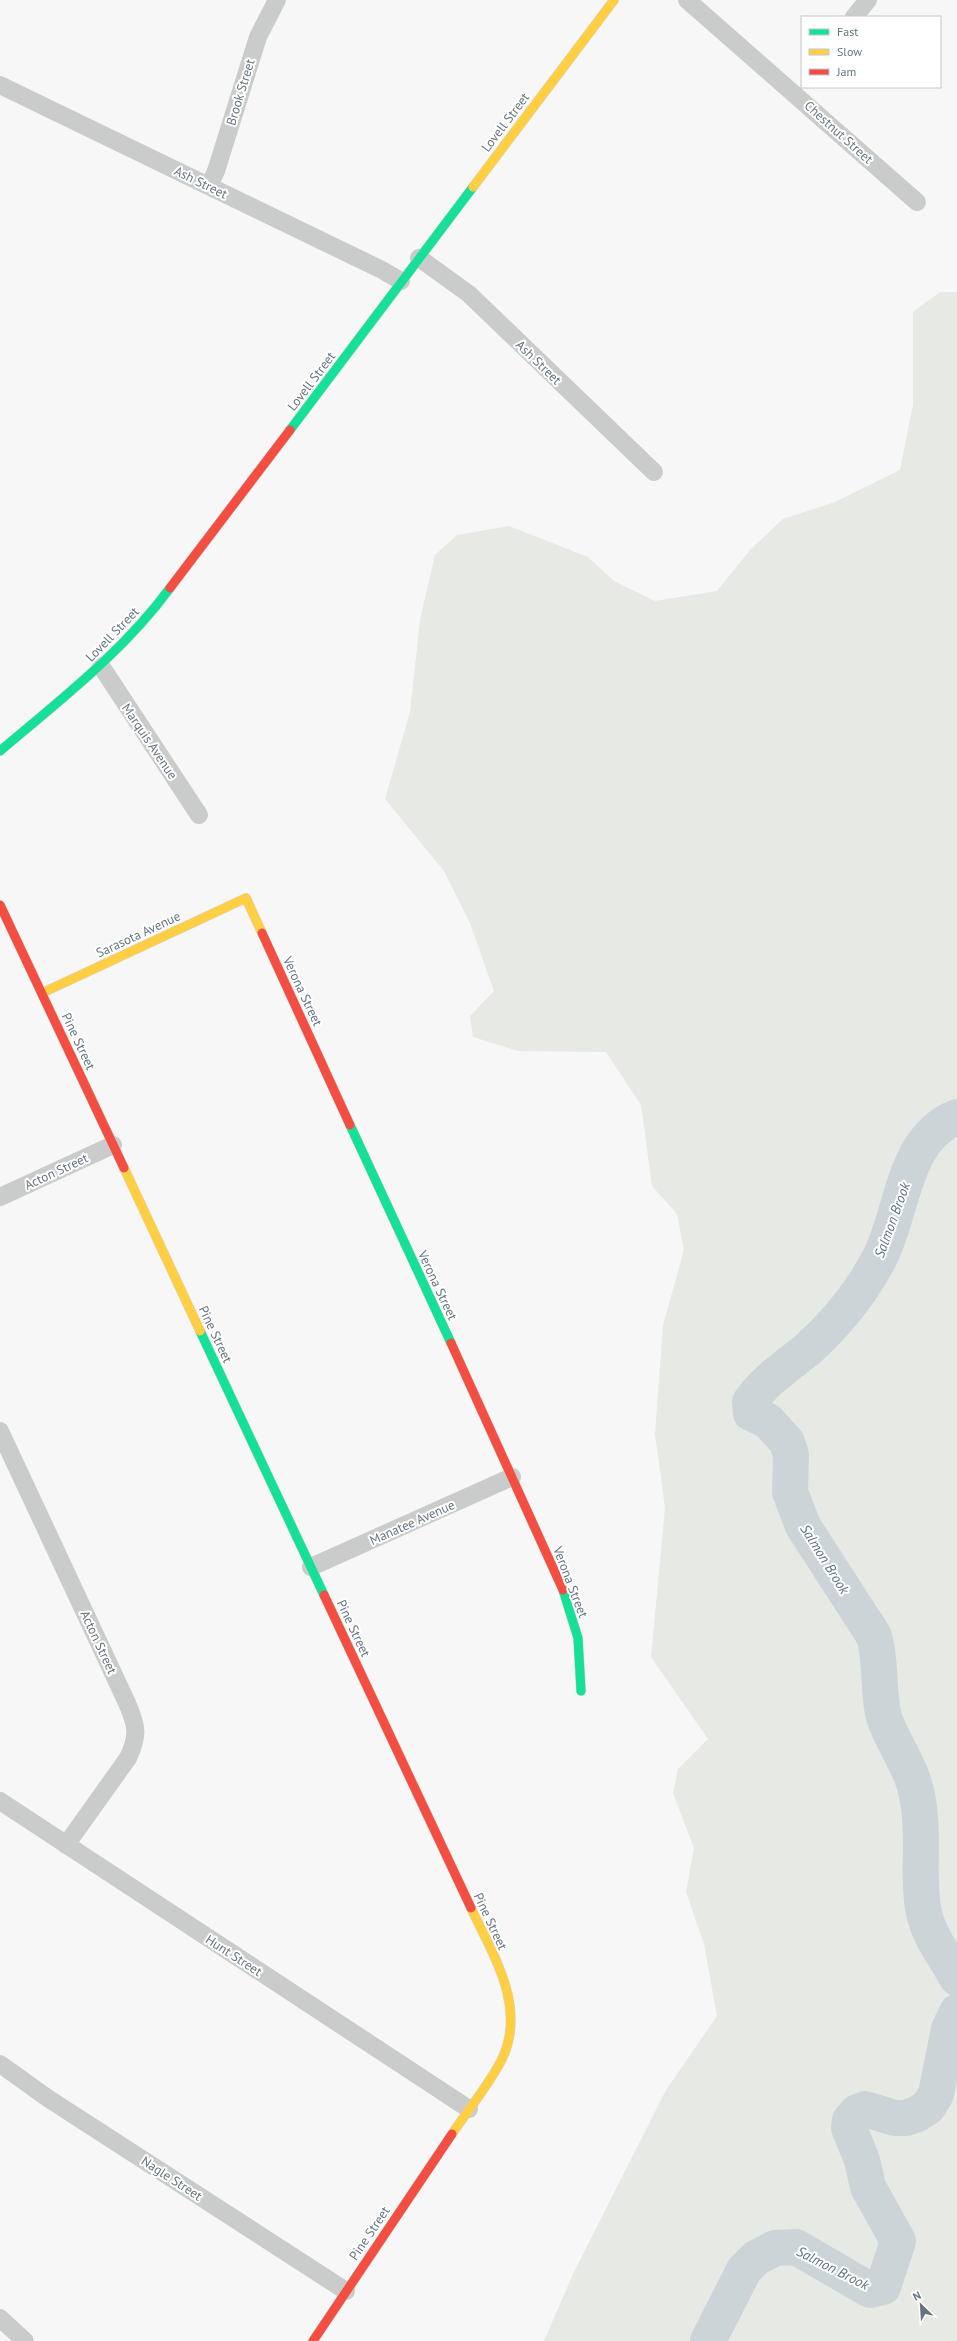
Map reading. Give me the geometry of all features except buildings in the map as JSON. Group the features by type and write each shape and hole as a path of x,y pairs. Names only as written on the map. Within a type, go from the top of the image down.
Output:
{"street":[{"name":"Brook Street","path":"209,186 216,171 258,37 277,0"},
{"name":"Lovell Street","path":"0,751 101,666 157,606 614,0"},
{"name":"Chestnut Street","path":"687,0 797,84"},
{"path":"855,16 868,0"},
{"name":"Ash Street","path":"0,85 382,270 401,281"},
{"name":"Chestnut Street","path":"801,88 917,202"},
{"name":"Ash Street","path":"419,258 469,294 654,472"},
{"name":"Marquis Avenue","path":"101,666 199,815"},
{"name":"Sarasota Avenue","path":"42,993 246,898"},
{"name":"Verona Street","path":"246,898 560,1580 570,1608 578,1638 581,1691"},
{"name":"Pine Street","path":"0,905 502,1974 509,1997 513,2019 510,2041 501,2061 313,2341"},
{"name":"Acton Street","path":"0,1197 113,1145"},
{"name":"Acton Street","path":"0,1431 127,1703 136,1731 135,1742 128,1758 66,1845"},
{"name":"Manatee Avenue","path":"311,1567 512,1477"},
{"name":"Hunt Street","path":"0,1801 469,2109"},
{"name":"Nagle Street","path":"0,2064 49,2099 346,2291"},
{"path":"0,2318 25,2341"}],"shaded area":[{"path":"940,292 957,292 957,2341 544,2341 573,2274 666,2090 717,2016 704,1944 686,1892 694,1848 673,1793 678,1769 708,1739 651,1657 665,1508 655,1434 663,1325 684,1250 677,1214 652,1186 641,1105 606,1052 518,1051 473,1037 470,1016 494,991 470,923 444,871 385,799 410,712 420,620 435,555 457,535 509,526 588,557 614,581 655,601 717,591 751,549 783,519 835,502 900,470 913,405 913,312"}],"waterway":[{"name":"Salmon Brook","path":"957,1117 939,1127 925,1142 914,1159 906,1179 887,1241 872,1272 856,1296 829,1329 808,1349 769,1380 750,1402 751,1413 768,1421 787,1442 791,1455 790,1492 803,1526 874,1636 878,1656 884,1717 891,1735 911,1774 918,1801 921,1833 921,1887 926,1922 934,1939 957,1978"},
{"name":"Salmon Brook","path":"708,2341 744,2270 756,2258 775,2248 796,2247 870,2290 883,2287 898,2241 868,2187 862,2160 849,2128 850,2120 857,2112 865,2109 895,2118 906,2118 917,2114 928,2107 936,2094 949,2029 957,2012"}],"traffic: fast":[{"path":"290,430 473,187"},
{"path":"0,751 68,694 111,654 152,611 170,588"},
{"path":"350,1125 451,1343"},
{"path":"200,1331 324,1595"},
{"path":"563,1590 578,1638 581,1691"}],"traffic: slow":[{"path":"473,187 614,0"},
{"path":"42,993 246,898 262,933"},
{"path":"124,1168 200,1331"},
{"path":"452,2134 484,2089 501,2061 508,2041 511,2021 509,2002 504,1982 489,1944 471,1908"}],"traffic: jam":[{"path":"170,588 290,430"},
{"path":"0,905 124,1168"},
{"path":"262,933 350,1125"},
{"path":"451,1343 563,1590"},
{"path":"324,1595 471,1908"},
{"path":"313,2341 452,2134"}]}
